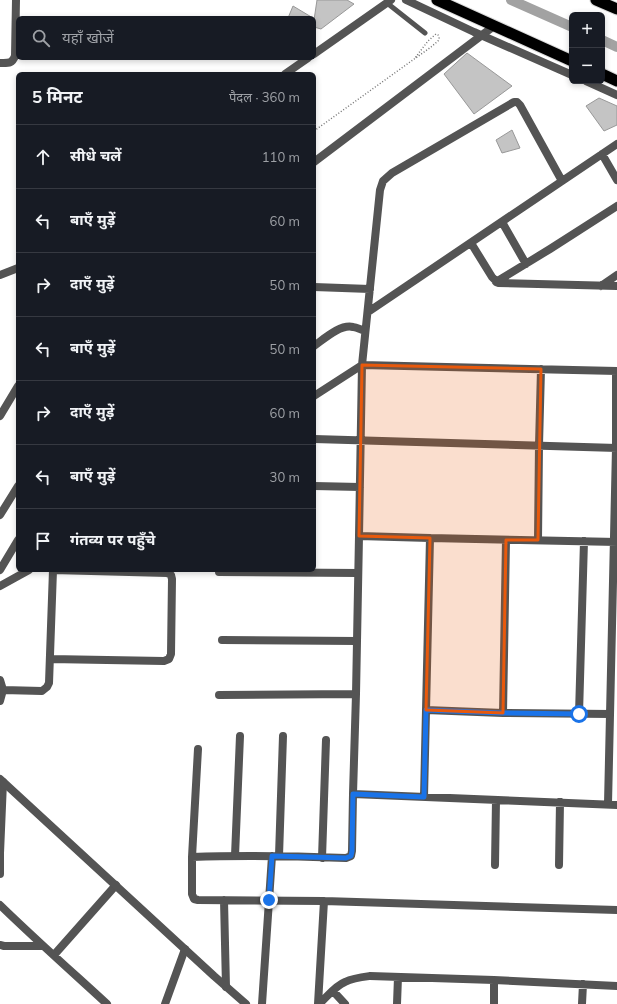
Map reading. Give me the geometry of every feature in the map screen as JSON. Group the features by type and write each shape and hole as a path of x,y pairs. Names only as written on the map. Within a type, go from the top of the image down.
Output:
{"highway":[{"path":"437,0 569,60"},
{"path":"596,0 617,9"},
{"path":"605,75 617,81"}],"street":[{"path":"0,63 13,61 15,56 16,0"},
{"path":"406,0 477,34 569,74"},
{"path":"316,53 389,2"},
{"path":"316,160 477,34 492,25"},
{"path":"288,72 305,60"},
{"path":"593,84 617,95"},
{"path":"192,857 275,856 346,858 351,856 356,694 362,365 380,190 383,181 392,173 510,104 517,102 562,181"},
{"path":"368,312 617,144"},
{"path":"602,154 617,180"},
{"path":"496,282 617,206"},
{"path":"502,222 526,264"},
{"path":"471,243 492,277 496,282 501,284 617,286"},
{"path":"0,275 16,269"},
{"path":"600,286 617,275"},
{"path":"316,287 370,289"},
{"path":"316,345 339,329 346,327 352,327 365,331"},
{"path":"316,395 362,365 617,371 617,448 608,804"},
{"path":"538,540 541,369"},
{"path":"0,416 16,389"},
{"path":"316,439 617,448"},
{"path":"316,486 360,488"},
{"path":"0,515 16,489"},
{"path":"359,536 615,542"},
{"path":"424,797 430,538"},
{"path":"503,713 506,540"},
{"path":"579,714 584,541"},
{"path":"0,570 16,543"},
{"path":"0,586 25,572"},
{"path":"2,690 42,690 47,687 49,683 53,572"},
{"path":"50,660 164,661 170,659 171,573 110,572"},
{"path":"220,572 358,573"},
{"path":"222,640 357,642"},
{"path":"0,680 2,690 0,701"},
{"path":"219,695 356,694"},
{"path":"426,710 503,713 610,714"},
{"path":"235,856 240,736"},
{"path":"262,1004 269,900 275,856 283,736"},
{"path":"322,858 326,740"},
{"path":"198,749 192,857 192,894 194,899 324,901 617,910"},
{"path":"0,874 2,780"},
{"path":"2,780 246,1004"},
{"path":"353,794 617,805"},
{"path":"495,865 496,800"},
{"path":"559,865 560,802"},
{"path":"54,955 116,885"},
{"path":"224,900 226,987"},
{"path":"318,1004 324,901"},
{"path":"0,905 107,1004"},
{"path":"0,945 43,946"},
{"path":"165,1004 185,949"},
{"path":"318,1004 344,982 370,976 617,986"},
{"path":"397,1004 398,977"},
{"path":"494,980 494,1004"},
{"path":"582,1004 583,984"},
{"path":"333,991 345,1004"}],"lane":[{"path":"389,2 425,33"}],"path":[{"path":"316,130 438,41 438,35 436,34 432,37 414,58"}],"highlighted area":[{"path":"362,365 541,369 538,540 506,540 503,713 426,710 430,538 359,536"}],"building":[{"path":"317,0 347,0 354,4 321,29 316,28 316,16 315,16"},
{"path":"293,6 310,16 289,16"},
{"path":"467,53 512,86 474,114 444,74"},
{"path":"599,98 617,106 617,125 604,131 586,106"},
{"path":"512,130 520,148 502,153 496,140"}],"waterway":[{"path":"511,0 569,26"},
{"path":"605,41 617,47"}],"route":[{"path":"269,900 272,856 346,858 351,856 353,794 424,797 426,710 579,714"}]}
